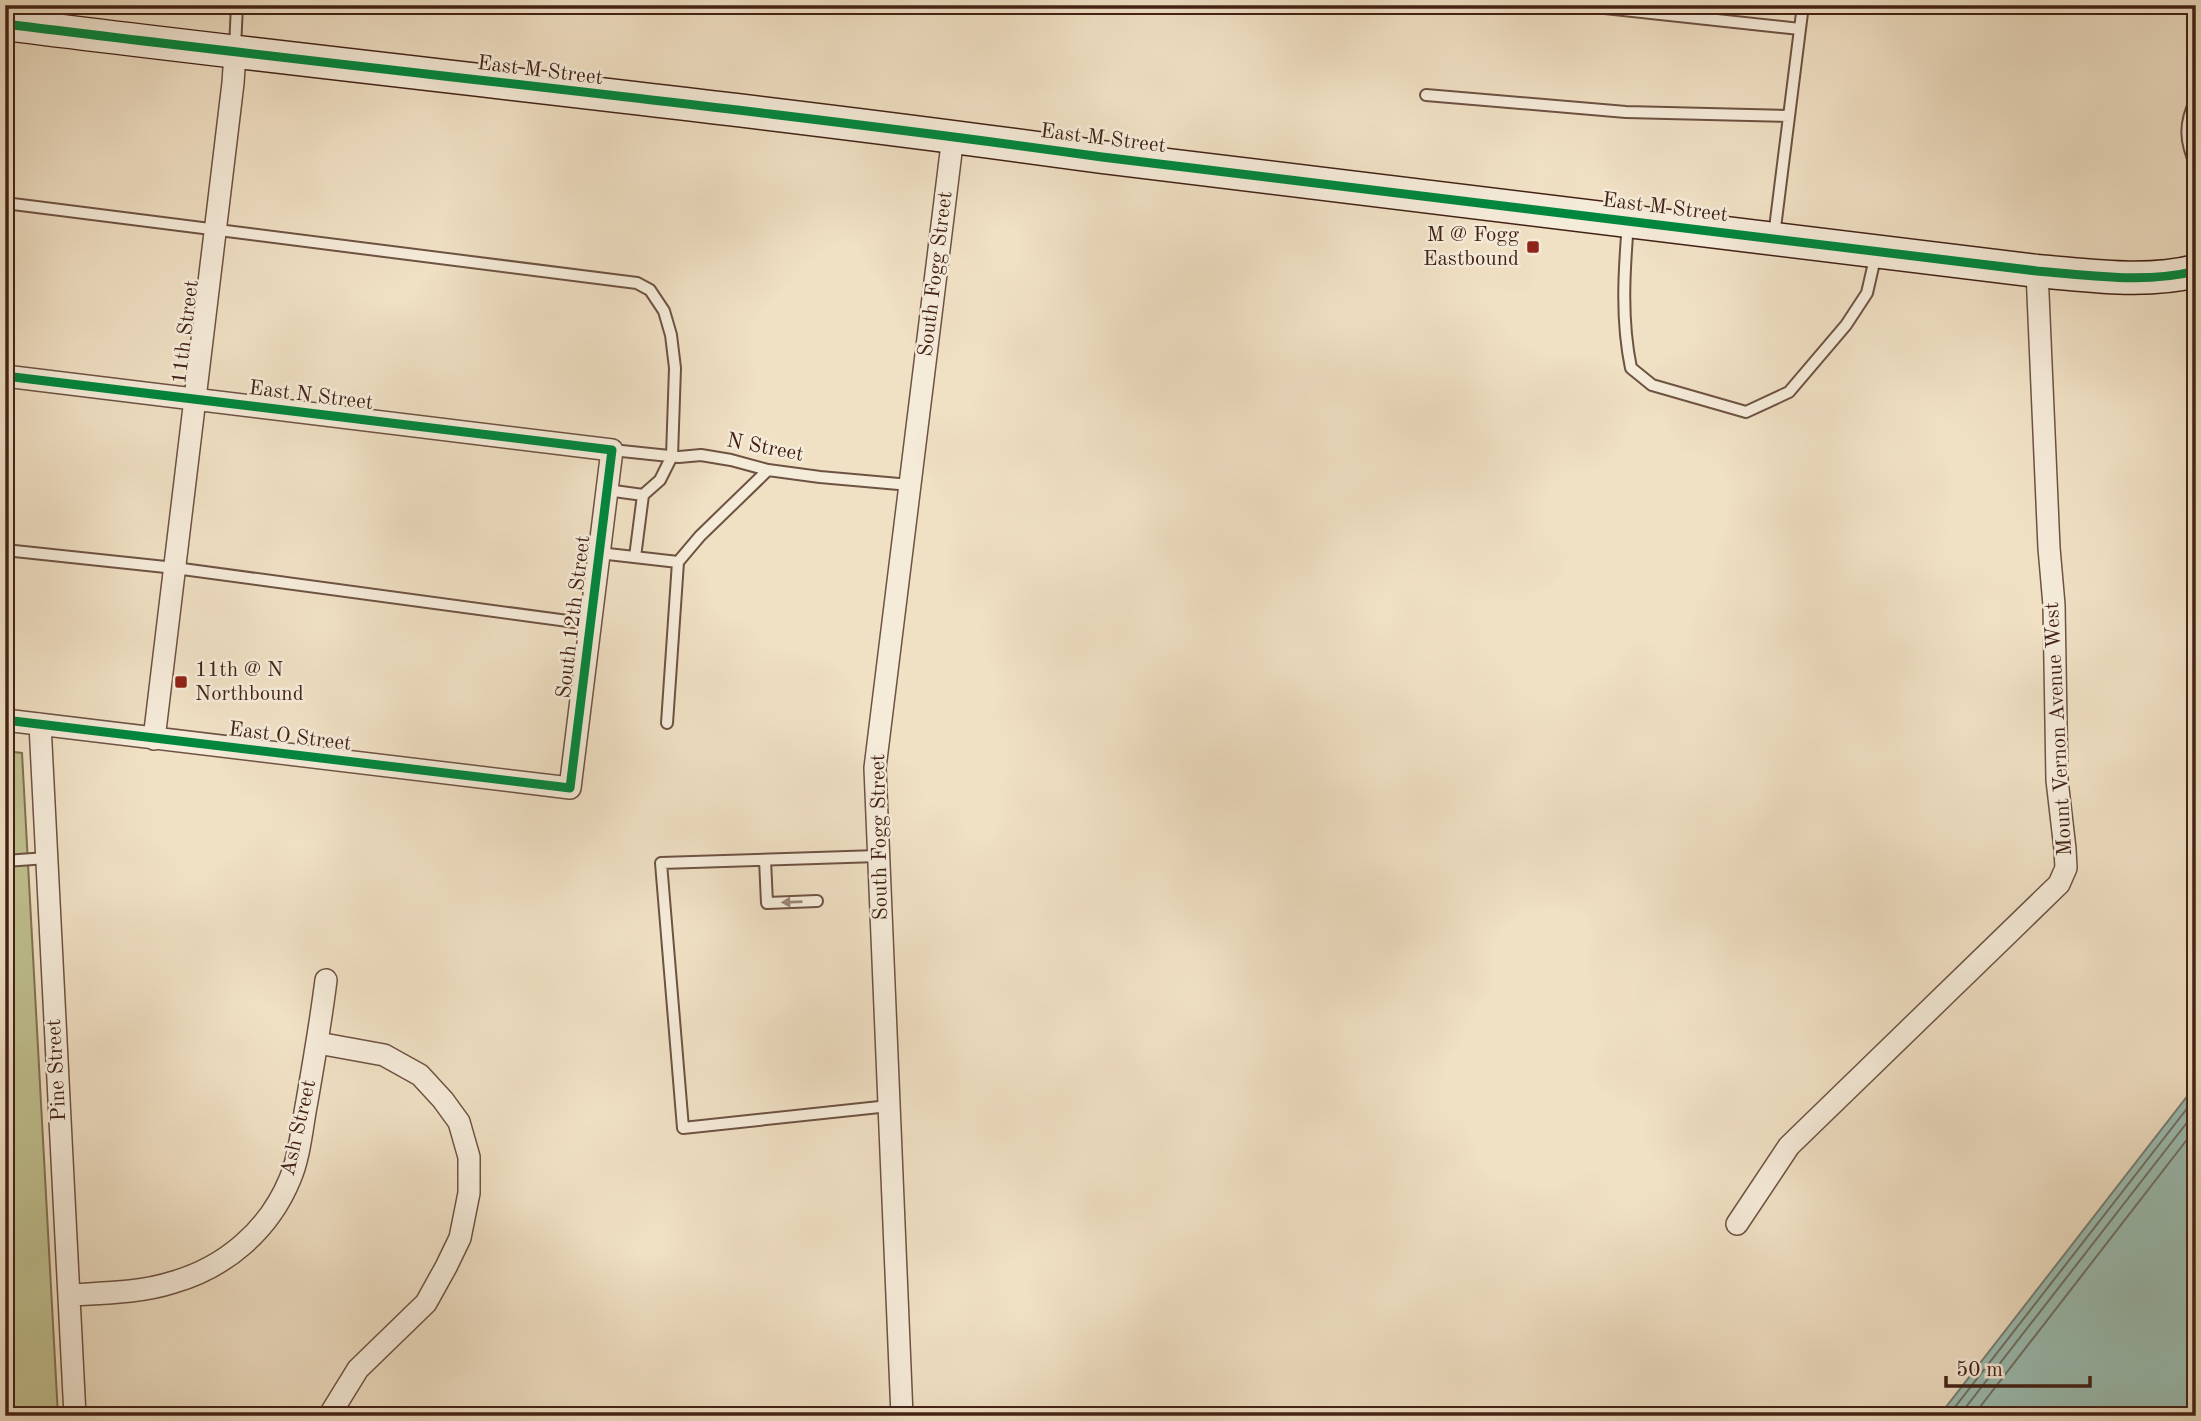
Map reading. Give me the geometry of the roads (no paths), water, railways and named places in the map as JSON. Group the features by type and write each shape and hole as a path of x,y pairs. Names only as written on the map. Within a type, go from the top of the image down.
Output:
{"street":[{"name":"East M Street","path":"5,24 953,136 1102,157 2038,271 2127,278 2196,271"},
{"name":"11th Street","path":"154,739 235,53"},
{"name":"South Fogg Street","path":"902,1416 875,768 953,136"},
{"name":"Mount Vernon Avenue West","path":"1737,1224 1789,1146 2059,884 2066,868 2057,780 2054,605 2048,534 2038,271"},
{"name":"East N Street","path":"5,376 612,450"},
{"name":"South 12th Street","path":"570,788 612,450"},
{"name":"East O Street","path":"5,720 570,788"},
{"name":"Pine Street","path":"40,724 75,1416"},
{"name":"Ash Street","path":"69,1295 138,1291 175,1282 215,1266 245,1244 268,1218 290,1179 318,1043 326,980"},
{"path":"318,1043 384,1055 420,1075 459,1122 469,1157 469,1193 465,1215 460,1238 446,1267 425,1303 358,1369 329,1416"}],"lane":[{"path":"235,53 237,5"},
{"path":"1577,5 1800,29"},
{"path":"1774,239 1802,5"},
{"path":"1426,95 1626,111 1789,116"},
{"path":"2196,100 2186,124 2187,147 2196,165"},
{"path":"5,203 637,283 650,290 664,311 671,335 675,368 672,456 660,480 643,495 635,557"},
{"path":"1628,221 1624,336 1630,369 1652,384 1746,412 1789,392 1846,325 1867,293 1877,252"},
{"name":"N Street","path":"612,450 711,457 768,470 910,485"},
{"path":"667,723 678,562 700,536 768,470"},
{"path":"607,490 643,495"},
{"path":"5,551 175,568 590,624"},
{"path":"599,553 678,562"},
{"path":"878,856 661,863 683,1128 889,1107"},
{"path":"5,861 47,858"},
{"path":"765,860 767,903 817,901"}],"water":[{"path":"2196,1085 2196,1416 1939,1416"}],"place":[{"name":"M @ Fogg Eastbound","path":"1533,247"},
{"name":"11th @ N Northbound","path":"181,682"}]}
